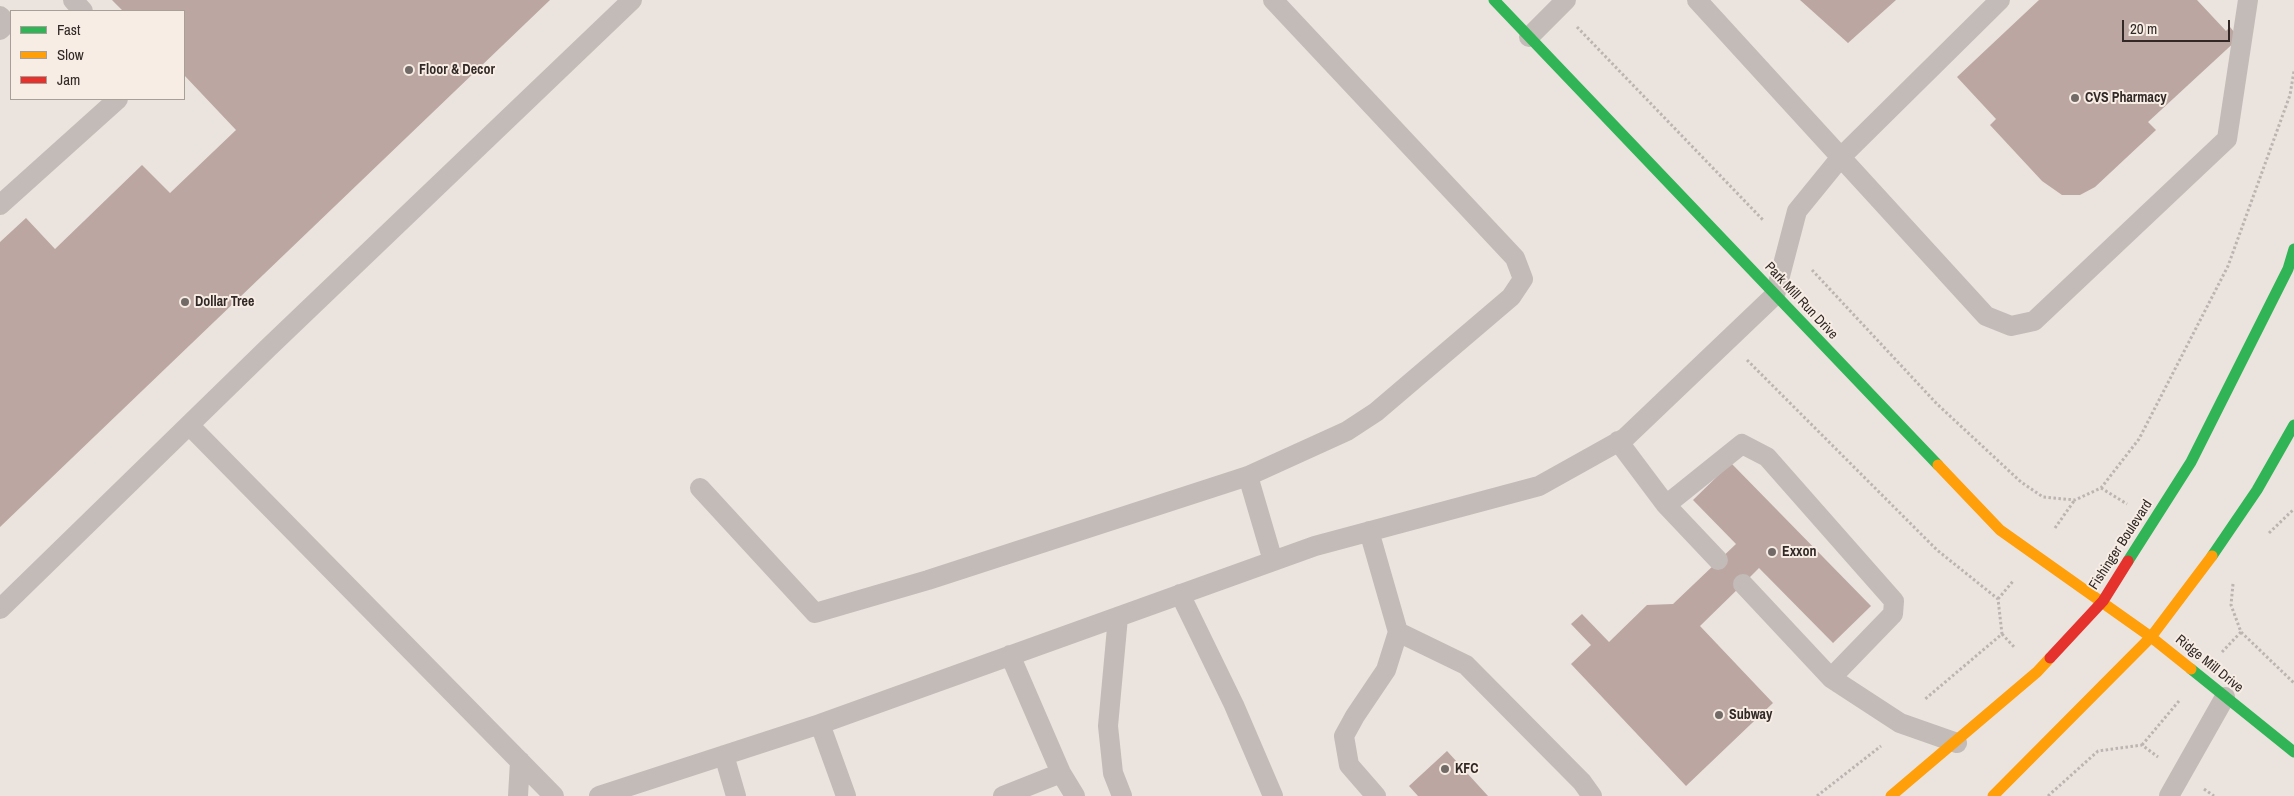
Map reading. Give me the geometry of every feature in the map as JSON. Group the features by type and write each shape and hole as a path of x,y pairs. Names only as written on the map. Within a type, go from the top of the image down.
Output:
{"main road":[{"name":"Park Mill Run Drive","path":"1494,0 2000,530 2103,601"},
{"name":"Fishinger Boulevard","path":"1891,796 1957,742 2037,672 2103,601 2191,462 2288,270 2294,249"},
{"path":"1993,796 2151,637 2209,560 2257,490 2294,425"},
{"name":"Ridge Mill Drive","path":"2103,601 2151,637 2294,752"}],"lane":[{"path":"73,0 81,10"},
{"path":"0,609 632,0"},
{"path":"700,488 815,613 928,580 1248,476 1347,431 1376,412 1511,297 1523,279 1515,258 1273,0"},
{"path":"1529,37 1566,0"},
{"path":"1697,0 1986,316 2011,326 2034,321 2227,139 2248,0"},
{"path":"599,796 820,724 1314,546 1539,486 1625,438 1775,295 1797,211 1841,156 2000,0"},
{"path":"0,16 7,23 0,30"},
{"path":"0,205 117,100"},
{"path":"189,425 554,796"},
{"path":"1618,441 1666,505 1718,560"},
{"path":"1666,505 1742,444 1766,458 1894,601 1893,614 1831,678"},
{"path":"1248,476 1273,561"},
{"path":"1369,532 1398,632 1386,670 1344,736 1349,765 1376,796"},
{"path":"1743,584 1831,678 1900,724 1957,742"},
{"path":"1180,594 1234,705 1274,796"},
{"path":"1118,617 1108,726 1113,773 1122,796"},
{"path":"1398,632 1466,664 1582,782 1592,796"},
{"path":"1010,655 1061,773 1075,796"},
{"path":"2169,796 2225,697"},
{"path":"820,724 846,796"},
{"path":"724,755 736,796"},
{"path":"518,796 520,761"},
{"path":"1003,796 1061,773"}],"path":[{"path":"2021,482 2043,498 2075,500 2101,488 2139,439 2228,266 2290,95 2294,71"},
{"path":"2264,539 2294,509"},
{"path":"2234,579 2232,605 2241,632 2294,683"},
{"path":"2048,796 2098,751 2142,745 2214,796"}],"building":[{"path":"112,0 550,0 0,527 0,242 26,218 55,249 142,165 170,193 236,130 185,76 185,10 122,10"},
{"path":"1800,0 1896,0 1848,43"},
{"name":"CVS Pharmacy","path":"2039,0 2197,0 2226,31 2230,27 2239,38 2148,122 2156,130 2095,187 2080,195 2062,195 2042,181 1990,125 1996,119 1957,77"},
{"path":"1731,463 1871,606 1833,643 1759,568 1700,626 1773,703 1686,786 1571,664 1591,645 1571,624 1582,614 1609,642 1647,605 1673,604 1736,544 1693,500"},
{"name":"KFC","path":"1447,751 1488,796 1418,796 1409,786"}],"traffic: fast":[{"path":"1494,0 1938,465"},
{"path":"2128,561 2191,462 2288,269 2294,249"},
{"path":"2212,556 2257,490 2294,425"},
{"path":"2191,669 2294,752"}],"traffic: slow":[{"path":"1938,465 2000,530 2151,637 2191,669"},
{"path":"1993,796 2151,637 2212,556"},
{"path":"1891,796 2037,672 2050,658"}],"traffic: jam":[{"path":"2050,658 2103,601 2128,561"}],"place":[{"name":"Floor & Decor","path":"409,70"},
{"name":"CVS Pharmacy","path":"2075,98"},
{"name":"Dollar Tree","path":"185,302"},
{"name":"Exxon","path":"1772,552"},
{"name":"Subway","path":"1719,715"},
{"name":"KFC","path":"1445,769"}]}
